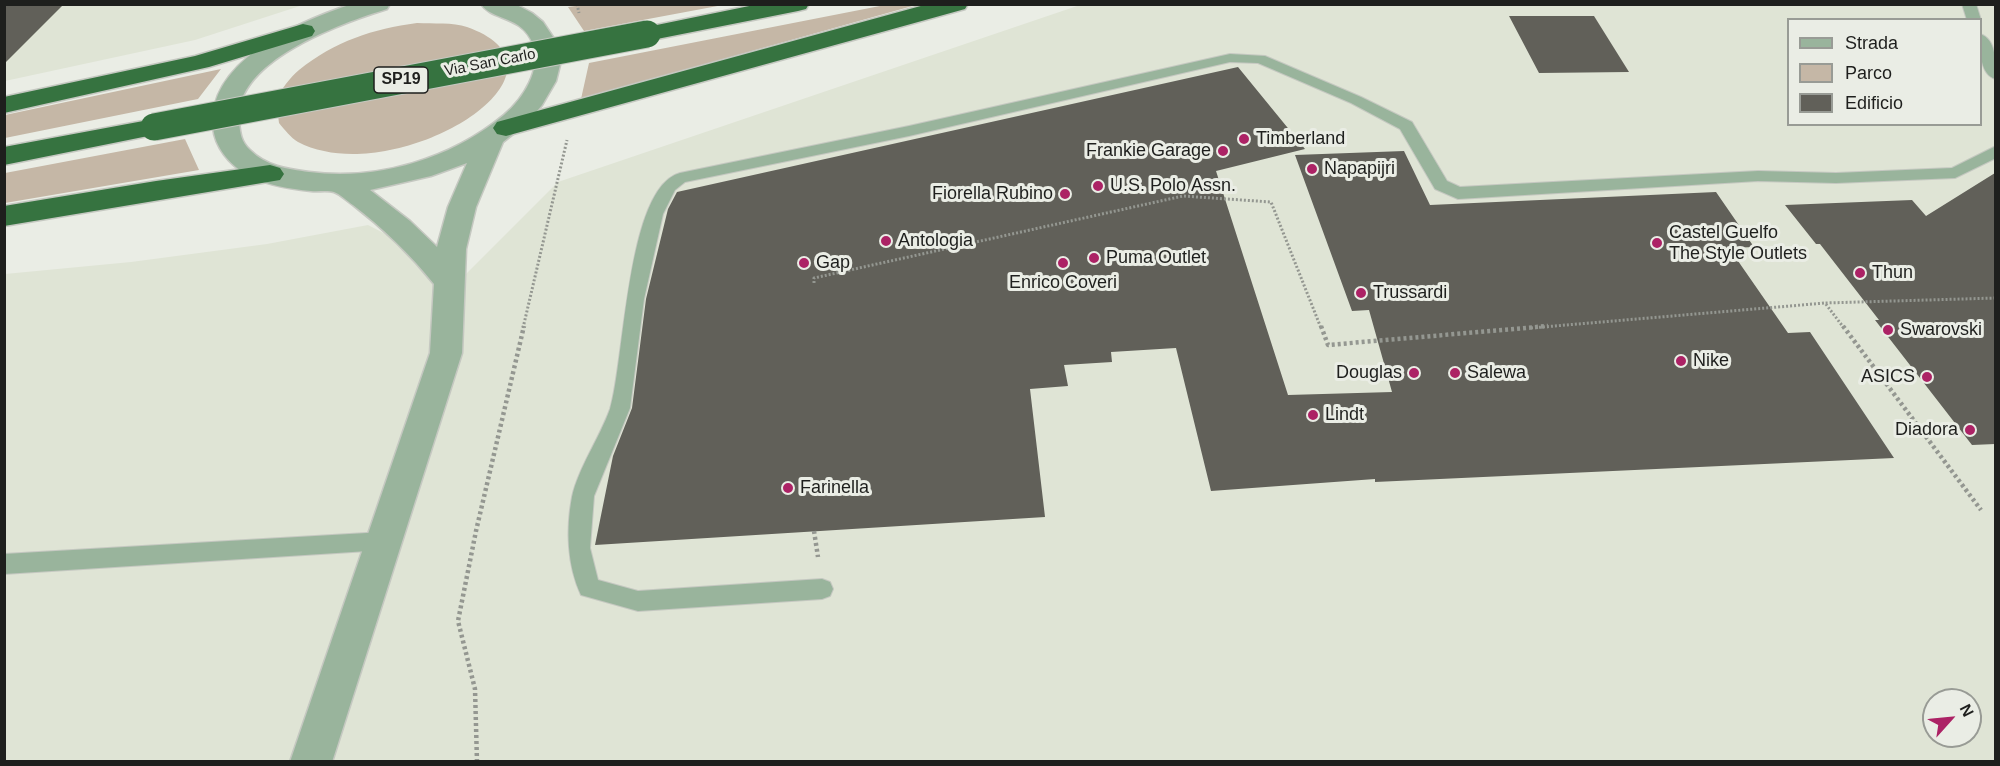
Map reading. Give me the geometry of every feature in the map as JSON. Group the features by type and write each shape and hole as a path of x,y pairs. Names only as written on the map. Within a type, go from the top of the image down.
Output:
{"highway":[{"name":"Via San Carlo","path":"4,156 798,4"},
{"path":"499,133 957,4"},
{"path":"4,105 201,62 311,27"},
{"path":"4,216 156,190 270,174"}],"street":[{"path":"347,4 276,47 253,66 236,86 226,107 224,128 231,146 246,162 270,174 303,182 342,184 382,180 423,170 460,155 499,133 532,102 546,76 548,51 538,31 518,14 492,4"},
{"path":"311,27 380,4"},
{"path":"311,762 446,353 451,249 462,207 499,133"},
{"path":"342,184 400,227 425,251 448,282"}],"lane":[{"path":"1982,43 1995,75"},
{"path":"822,589 638,601 589,588 579,548 583,496 620,408 634,299 654,214 669,187 680,178 909,131 1230,58 1260,59 1356,100 1406,126 1441,185 1458,193 1758,176 1836,178 1954,173 1995,151"},
{"path":"4,564 384,541"}],"path":[{"path":"477,762 475,689 459,621 476,531 567,138"},
{"path":"814,283 814,278 1183,196 1271,202 1328,345 1825,303 1995,298"},
{"path":"1825,303 1981,510"}],"shaded area":[{"path":"4,5 303,5 195,40 5,81"},
{"path":"1080,5 1995,5 1995,761 5,762 5,274 131,262 267,244 368,225 465,275 558,182"}],"green space":[{"path":"583,5 723,5 584,31 568,7"},
{"path":"885,5 916,5 581,99 589,63"},
{"path":"417,23 461,25 500,47 507,71 494,96 466,120 427,139 383,151 338,153 298,142 279,123 279,96 299,70 326,51 355,38"},
{"path":"221,69 198,99 5,138 5,115"},
{"path":"185,139 199,170 5,203 5,173"}],"building":[{"path":"4,4 64,4 4,64"},
{"path":"1509,16 1594,16 1629,72 1539,73"},
{"path":"1238,67 1305,149 1216,171 1288,395 1392,392 1369,310 1352,311 1295,155 1404,151 1430,205 1716,192 1754,247 1729,248 1788,333 1810,332 1894,458 1375,482 1375,479 1211,491 1176,348 1111,352 1112,362 1064,365 1068,386 1030,389 1045,517 595,545 613,456 632,408 646,299 668,209 677,192"},
{"path":"1995,173 1995,444 1972,445 1875,320 1879,320 1820,244 1816,244 1785,205 1912,200 1926,216"}],"place":[{"name":"Timberland","path":"1244,139"},
{"name":"Frankie Garage","path":"1223,151"},
{"name":"Napapijri","path":"1312,169"},
{"name":"U.S. Polo Assn.","path":"1098,186"},
{"name":"Fiorella Rubino","path":"1065,194"},
{"name":"Antologia","path":"886,241"},
{"name":"Castel Guelfo The Style Outlets","path":"1657,243"},
{"name":"Puma Outlet","path":"1094,258"},
{"name":"Gap","path":"804,263"},
{"name":"Enrico Coveri","path":"1063,263"},
{"name":"Thun","path":"1860,273"},
{"name":"Trussardi","path":"1361,293"},
{"name":"Swarovski","path":"1888,330"},
{"name":"Nike","path":"1681,361"},
{"name":"Douglas","path":"1414,373"},
{"name":"Salewa","path":"1455,373"},
{"name":"ASICS","path":"1927,377"},
{"name":"Lindt","path":"1313,415"},
{"name":"Diadora","path":"1970,430"},
{"name":"Farinella","path":"788,488"}]}
